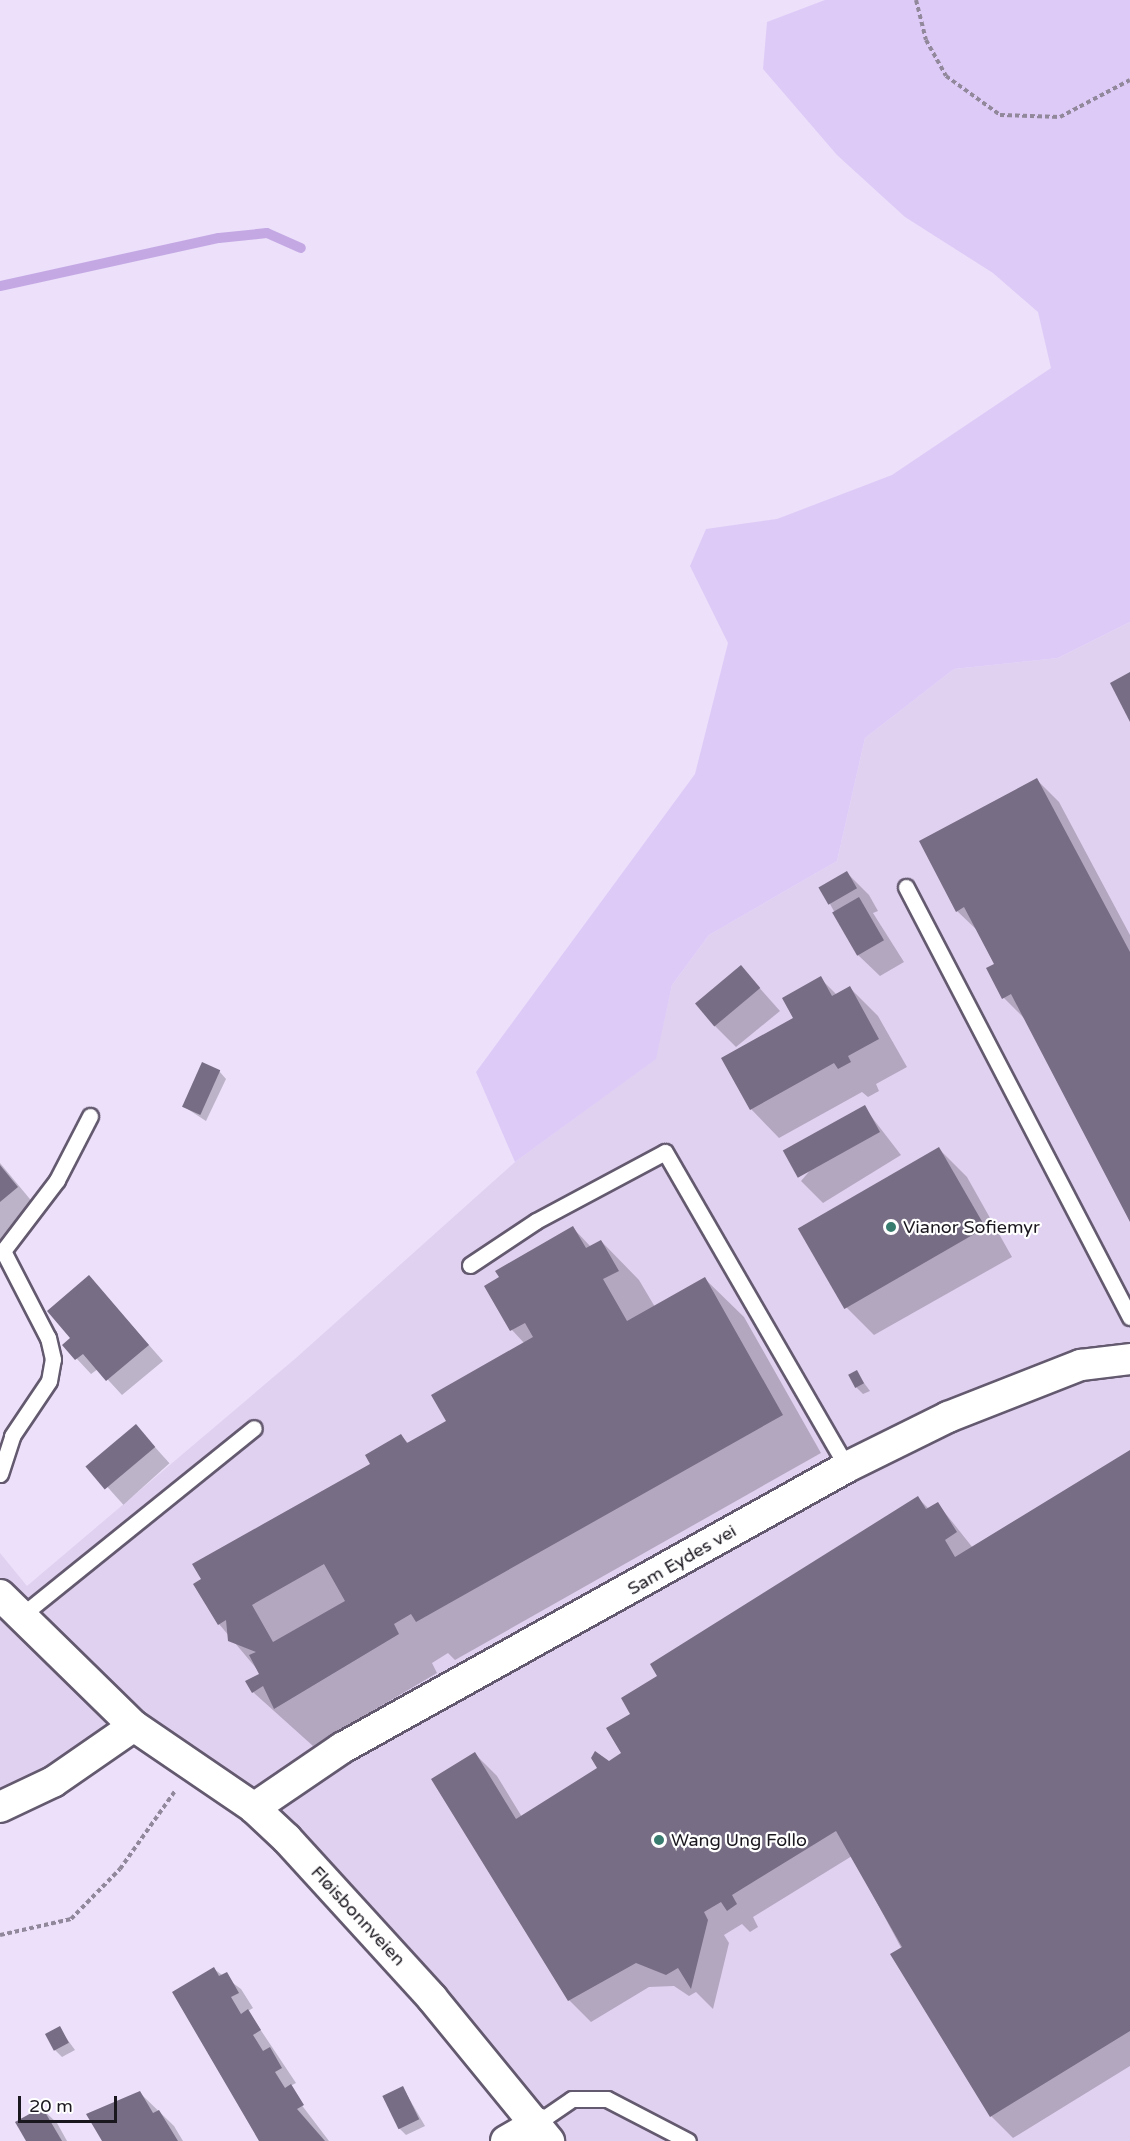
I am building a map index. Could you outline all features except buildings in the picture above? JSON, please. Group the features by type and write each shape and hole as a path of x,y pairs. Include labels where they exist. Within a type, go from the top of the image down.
{"street":[{"name":"Sam Eydes vei","path":"254,1808 342,1748 847,1467 948,1417 1081,1365 1130,1359"},
{"name":"Fløisbonnveien","path":"0,1595 134,1726 254,1808 432,1998 543,2132"},
{"path":"0,1807 53,1782 134,1726"},
{"path":"506,2141 543,2132"}],"lane":[{"path":"906,887 1128,1307"},
{"path":"0,1474 12,1436 49,1382 53,1359 48,1338 3,1251 57,1180 90,1116"},
{"path":"470,1265 536,1221 665,1152 847,1467"},
{"path":"21,1616 254,1428"},
{"path":"543,2132 572,2099 607,2099 688,2141"}],"path":[{"path":"916,0 926,40 946,76 1000,115 1060,117 1130,80"},
{"path":"0,1935 71,1919 120,1869 192,1767"}],"shaded area":[{"path":"825,0 1130,0 1130,622 1058,658 954,669 865,738 837,861 709,935 672,985 656,1059 515,1162 476,1072 695,774 728,643 690,566 706,529 777,519 892,475 1051,368 1038,312 993,273 905,217 837,155 763,69 767,22"},
{"path":"1130,622 1130,2141 549,2141 287,1839 135,1726 0,1810 0,1553 27,1586 296,1358 515,1162 655,1059 672,985 709,935 837,861 865,738 954,669 1058,658"}],"waterway":[{"path":"0,286 219,238 267,233 301,248"}],"place":[{"name":"Vianor Sofiemyr","path":"891,1227"},
{"name":"Wang Ung Follo","path":"659,1840"}]}
